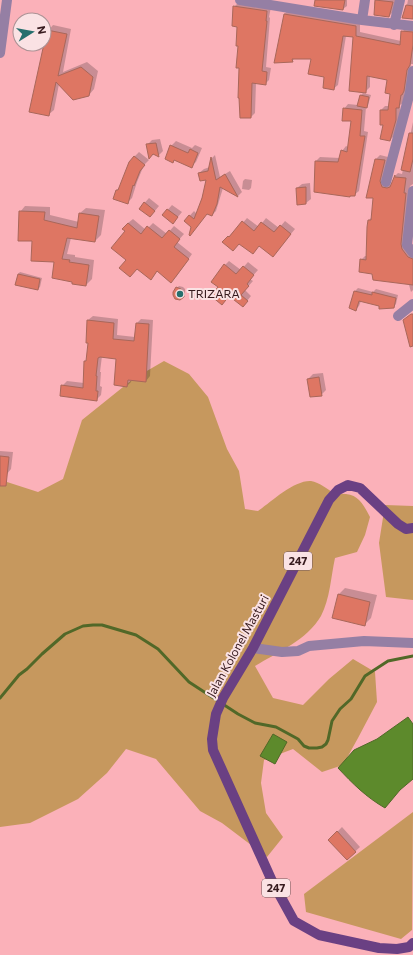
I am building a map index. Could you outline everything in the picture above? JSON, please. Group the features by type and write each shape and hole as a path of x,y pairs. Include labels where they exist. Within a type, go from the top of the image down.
{"main road":[{"name":"Jalan Kolonel Masturi","path":"413,528 406,529 398,524 360,488 348,485 338,490 329,500 253,648 223,698 216,714 212,739 213,750 272,881 294,921 319,935 379,948 397,949 409,947 413,944"}],"street":[{"path":"0,53 7,0"},
{"path":"240,0 394,25 413,26"},
{"path":"362,20 365,0"},
{"path":"394,25 400,0"},
{"path":"386,182 410,92 413,71"},
{"path":"413,191 407,245 413,253"},
{"path":"398,316 413,304"},
{"path":"253,648 282,652 298,651 309,646 364,641 413,643"}],"shaded area":[{"path":"164,361 189,374 208,397 227,449 239,471 245,509 258,511 276,497 297,484 311,481 321,484 335,494 348,494 357,498 364,506 370,517 365,535 357,552 335,558 330,587 324,609 315,624 300,639 255,666 273,698 303,705 329,679 353,659 375,672 377,702 343,765 322,772 293,749 264,760 261,783 266,813 283,837 267,857 222,823 200,811 156,759 126,749 107,773 78,799 30,823 0,827 0,485 7,482 38,492 63,479 82,420 133,379"},
{"path":"385,505 413,506 413,600 386,597 379,543"},
{"path":"408,717 413,724 413,779 400,790 385,808 360,790 338,768 354,750 377,739"},
{"path":"273,734 287,742 275,764 260,756"},
{"path":"413,812 412,930 401,939 306,912 304,894"}],"building":[{"path":"315,0 345,0 343,10 314,6"},
{"path":"375,0 393,2 389,17 374,15"},
{"path":"406,5 413,6 413,19 402,18"},
{"path":"233,6 267,11 262,71 267,72 266,85 252,83 251,118 240,118 238,98 239,68 236,68 238,46 236,46 237,27 232,26"},
{"path":"284,14 356,26 356,36 400,45 401,31 413,32 410,65 407,70 404,91 401,95 399,108 396,108 396,120 390,141 380,139 383,125 380,125 380,110 388,110 390,94 385,93 387,80 367,76 366,93 349,91 353,37 343,36 334,90 323,88 324,77 308,74 311,59 292,59 293,62 274,63"},
{"path":"52,31 67,34 58,76 81,67 93,77 89,96 73,100 56,82 49,116 29,112 42,52 52,52"},
{"path":"360,95 369,97 367,108 357,106"},
{"path":"343,108 362,110 360,136 365,136 355,196 350,197 314,192 315,161 338,162 341,150 347,152 351,121 342,121"},
{"path":"409,133 413,133 413,159 410,172 401,170"},
{"path":"156,143 159,157 153,154 149,159 146,144"},
{"path":"170,145 188,153 190,149 198,153 192,168 174,160 173,163 165,159"},
{"path":"134,156 145,165 140,171 134,186 133,185 128,204 113,199 129,162"},
{"path":"211,157 216,180 225,174 238,197 220,187 217,204 212,216 207,214 190,236 191,227 184,221 189,215 194,219 202,198 206,180 200,181 198,173 208,171"},
{"path":"375,159 385,160 380,181 382,187 390,187 395,175 395,177 406,178 401,244 402,249 408,257 413,259 413,285 373,280 372,274 359,272 360,259 366,260 367,227 368,220 371,220 373,198 366,198"},
{"path":"306,187 306,204 297,205 296,188"},
{"path":"144,202 155,211 150,217 139,209"},
{"path":"167,209 178,217 173,224 162,215"},
{"path":"19,211 45,212 44,220 77,228 79,213 99,216 95,242 67,238 62,259 70,260 69,262 89,265 86,286 72,284 72,282 52,278 54,262 31,261 32,241 18,241"},
{"path":"242,221 254,231 261,222 274,232 280,225 291,234 273,257 259,246 253,254 239,244 233,251 222,242 228,236 229,237"},
{"path":"128,223 141,234 147,226 162,238 169,230 180,239 174,247 189,259 171,283 157,271 151,280 137,269 130,277 119,268 126,260 111,248 125,231 122,229"},
{"path":"224,264 236,274 243,266 254,275 247,284 249,286 241,295 248,301 243,307 229,296 222,305 211,296 218,287 211,282"},
{"path":"18,274 40,279 38,290 15,285"},
{"name":"TRIZARA","path":"176,287 184,292 184,297 180,300 175,299 173,295"},
{"path":"354,291 372,295 372,292 396,298 394,308 379,309 379,306 359,301 356,311 349,308"},
{"path":"413,314 413,346 410,347 403,320"},
{"path":"87,320 114,323 113,339 134,341 136,323 149,324 146,382 128,380 127,387 114,385 116,359 100,357 98,358 96,376 96,391 98,391 97,401 60,396 61,385 83,388 84,361 86,361 88,343 86,343"},
{"path":"319,377 322,396 310,397 307,379"},
{"path":"0,456 9,457 6,486 0,486"},
{"path":"338,594 370,602 365,626 332,618"},
{"path":"337,831 356,852 347,860 328,840"}],"waterway":[{"path":"0,698 19,675 65,634 83,626 102,625 136,635 158,649 189,682 238,714 255,723 276,727 298,739 304,746 309,748 317,748 326,744 332,721 340,709 351,699 365,676 388,661 413,656"}],"place":[{"name":"TRIZARA","path":"180,294"}]}
